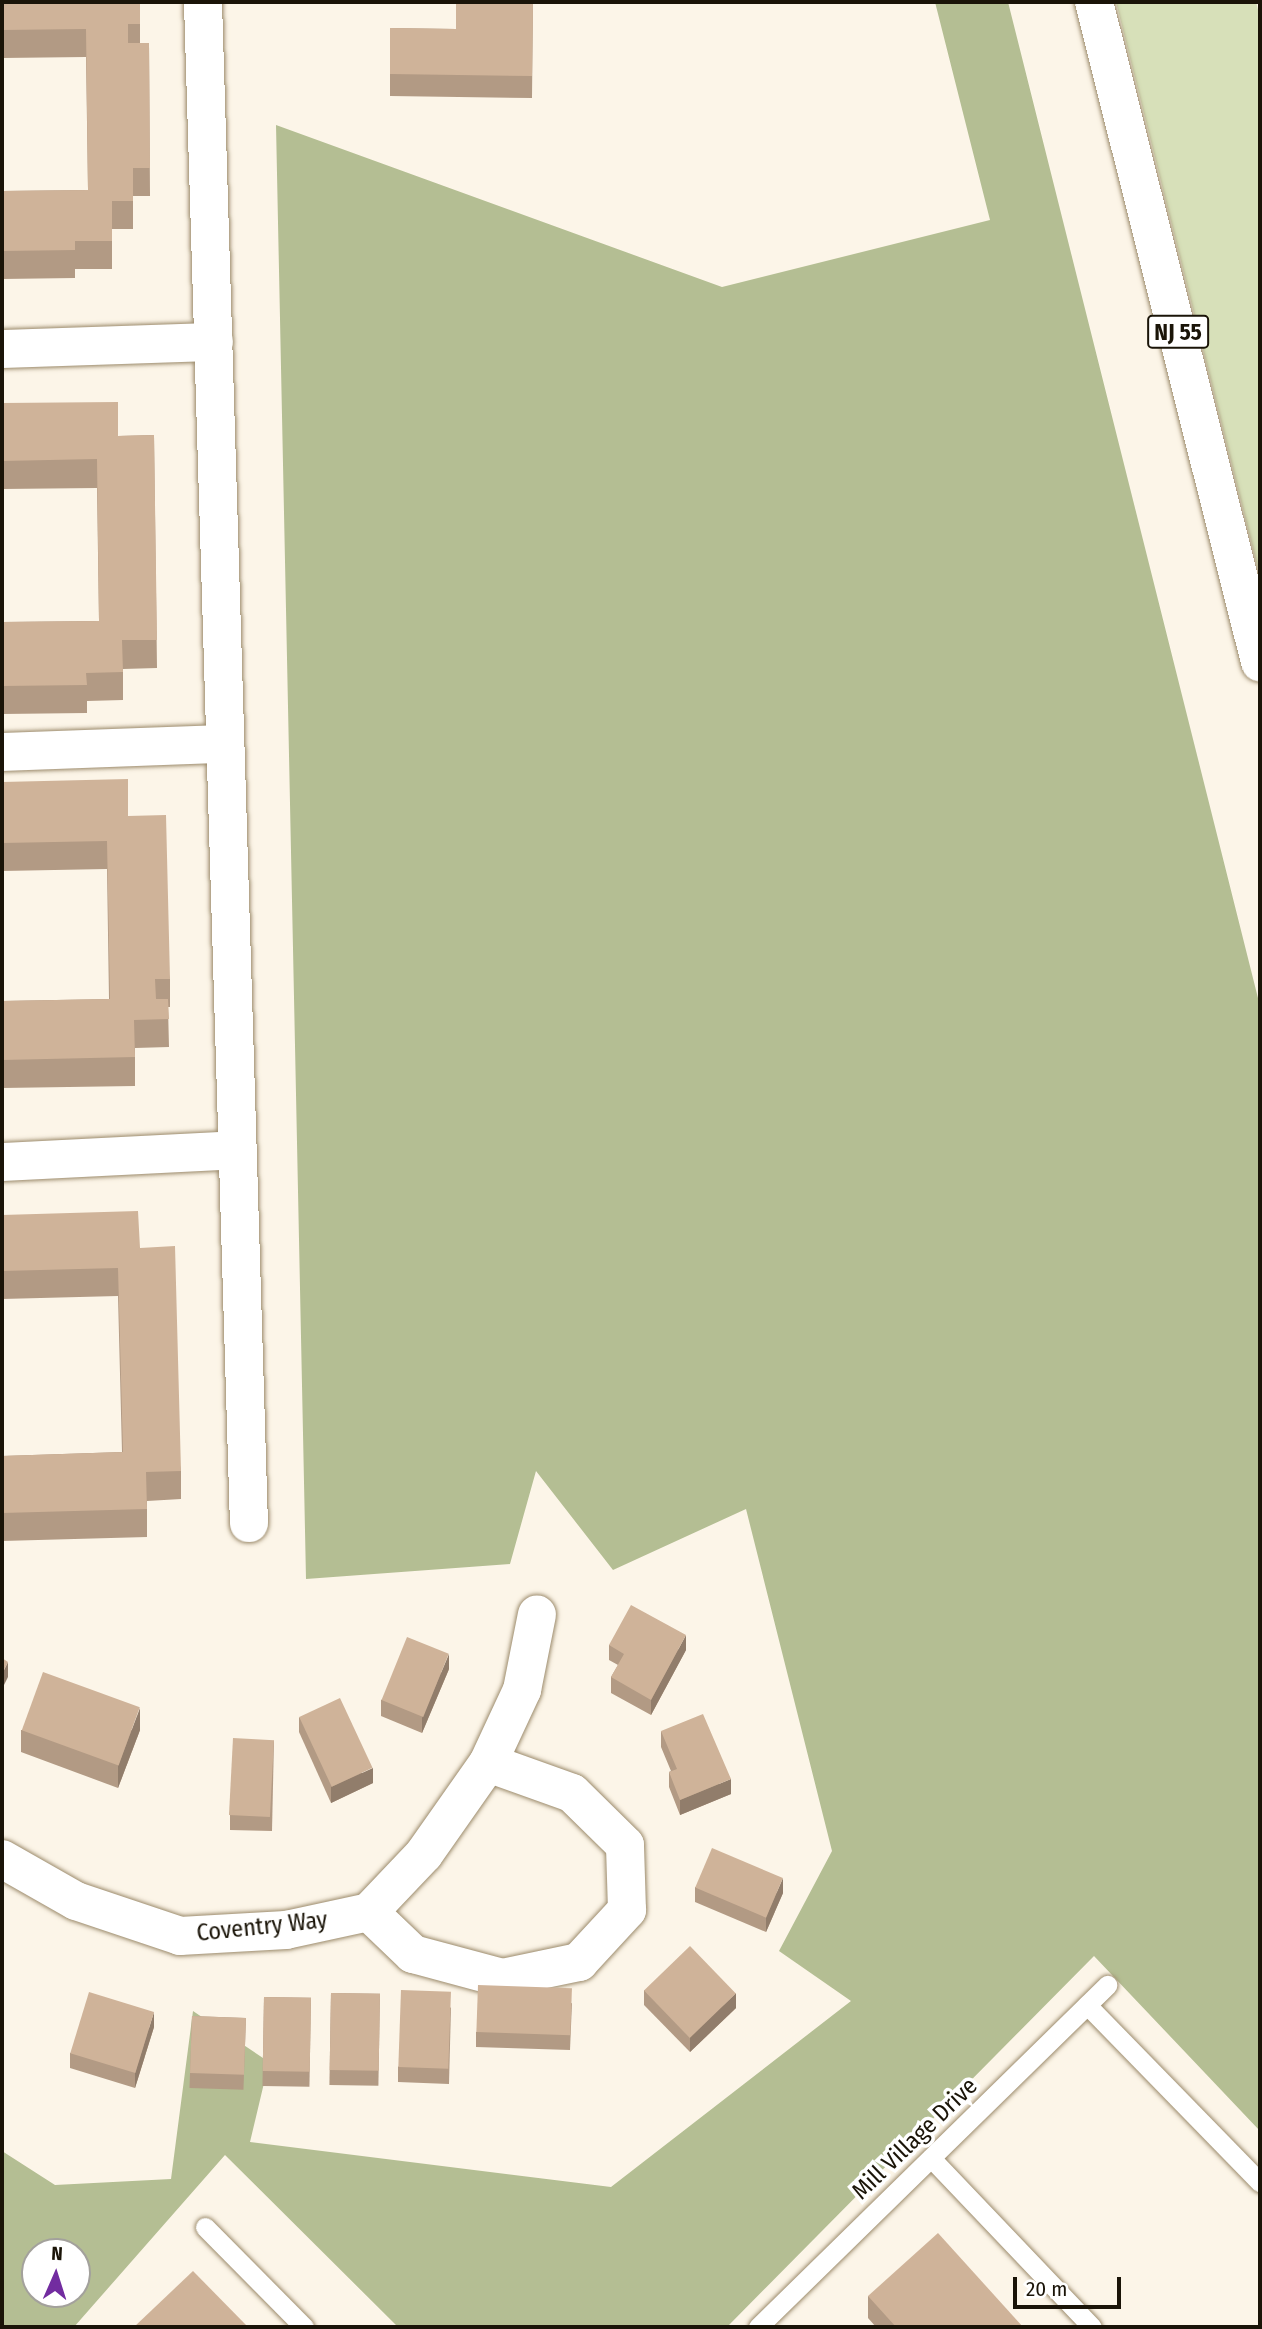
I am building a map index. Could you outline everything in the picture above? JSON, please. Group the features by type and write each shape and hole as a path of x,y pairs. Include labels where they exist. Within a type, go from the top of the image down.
{"main road":[{"path":"203,2 249,1524"},
{"name":"NJ 55","path":"1094,2 1260,662"},
{"path":"2,349 214,342"},
{"path":"2,752 225,744"},
{"path":"2,1162 236,1150"},
{"path":"488,1763 572,1793 625,1844 627,1910 579,1962 502,1978 413,1954 369,1912 424,1854 488,1763 522,1690 537,1614"},
{"name":"Coventry Way","path":"2,1860 76,1901 180,1936 286,1930 369,1912"}],"lane":[{"name":"Mill Village Drive","path":"761,2326 1107,1985"},
{"path":"1087,2006 1260,2182"},
{"path":"931,2158 1092,2327"},
{"path":"205,2227 304,2327"}],"green space":[{"path":"935,2 1008,2 1260,1006 1260,2131 1094,1956 727,2327 398,2327 225,2155 91,2308 91,2238 21,2238 21,2308 91,2308 74,2327 2,2327 2,2151 55,2185 171,2179 193,2011 269,2062 250,2142 611,2187 851,2001 779,1951 832,1851 746,1509 613,1570 536,1471 510,1564 306,1579 276,125 722,287 990,220"},
{"path":"1116,2 1256,2 1260,17 1260,577"}],"building":[{"path":"2,2 140,4 140,24 128,24 128,43 149,43 150,168 133,168 133,201 112,201 112,241 75,241 75,250 2,251 2,191 88,190 86,29 2,30"},
{"path":"456,2 533,2 532,76 390,74 390,28 456,29"},
{"path":"118,402 118,436 154,435 157,640 122,640 123,672 86,673 87,685 2,686 2,622 99,621 97,459 2,461 2,403"},
{"path":"128,779 128,816 166,815 170,979 155,979 156,999 168,999 169,1019 134,1020 135,1057 2,1060 2,1001 110,999 107,841 2,843 2,782"},
{"path":"138,1211 140,1248 175,1246 181,1471 146,1472 147,1509 2,1513 2,1456 123,1452 118,1268 2,1271 2,1215"},
{"path":"631,1605 686,1635 651,1700 611,1677 624,1654 609,1645"},
{"path":"407,1637 449,1654 423,1717 382,1700"},
{"path":"2,1658 8,1662 2,1674"},
{"path":"43,1672 140,1707 119,1765 22,1730"},
{"path":"340,1698 373,1768 332,1787 299,1717"},
{"path":"703,1714 731,1779 680,1800 669,1772 677,1769 661,1731"},
{"path":"233,1738 274,1740 270,1817 229,1815"},
{"path":"712,1848 783,1878 766,1918 695,1888"},
{"path":"690,1946 736,1993 690,2038 644,1990"},
{"path":"478,1985 572,1988 570,2035 476,2032"},
{"path":"401,1990 451,1992 448,2069 398,2067"},
{"path":"89,1992 154,2012 135,2073 70,2053"},
{"path":"331,1993 380,1994 379,2071 330,2070"},
{"path":"264,1997 311,1998 310,2072 263,2071"},
{"path":"192,2016 246,2018 244,2075 190,2073"},
{"path":"938,2233 1023,2327 896,2327 868,2296"},
{"path":"193,2271 248,2327 134,2327"}]}
